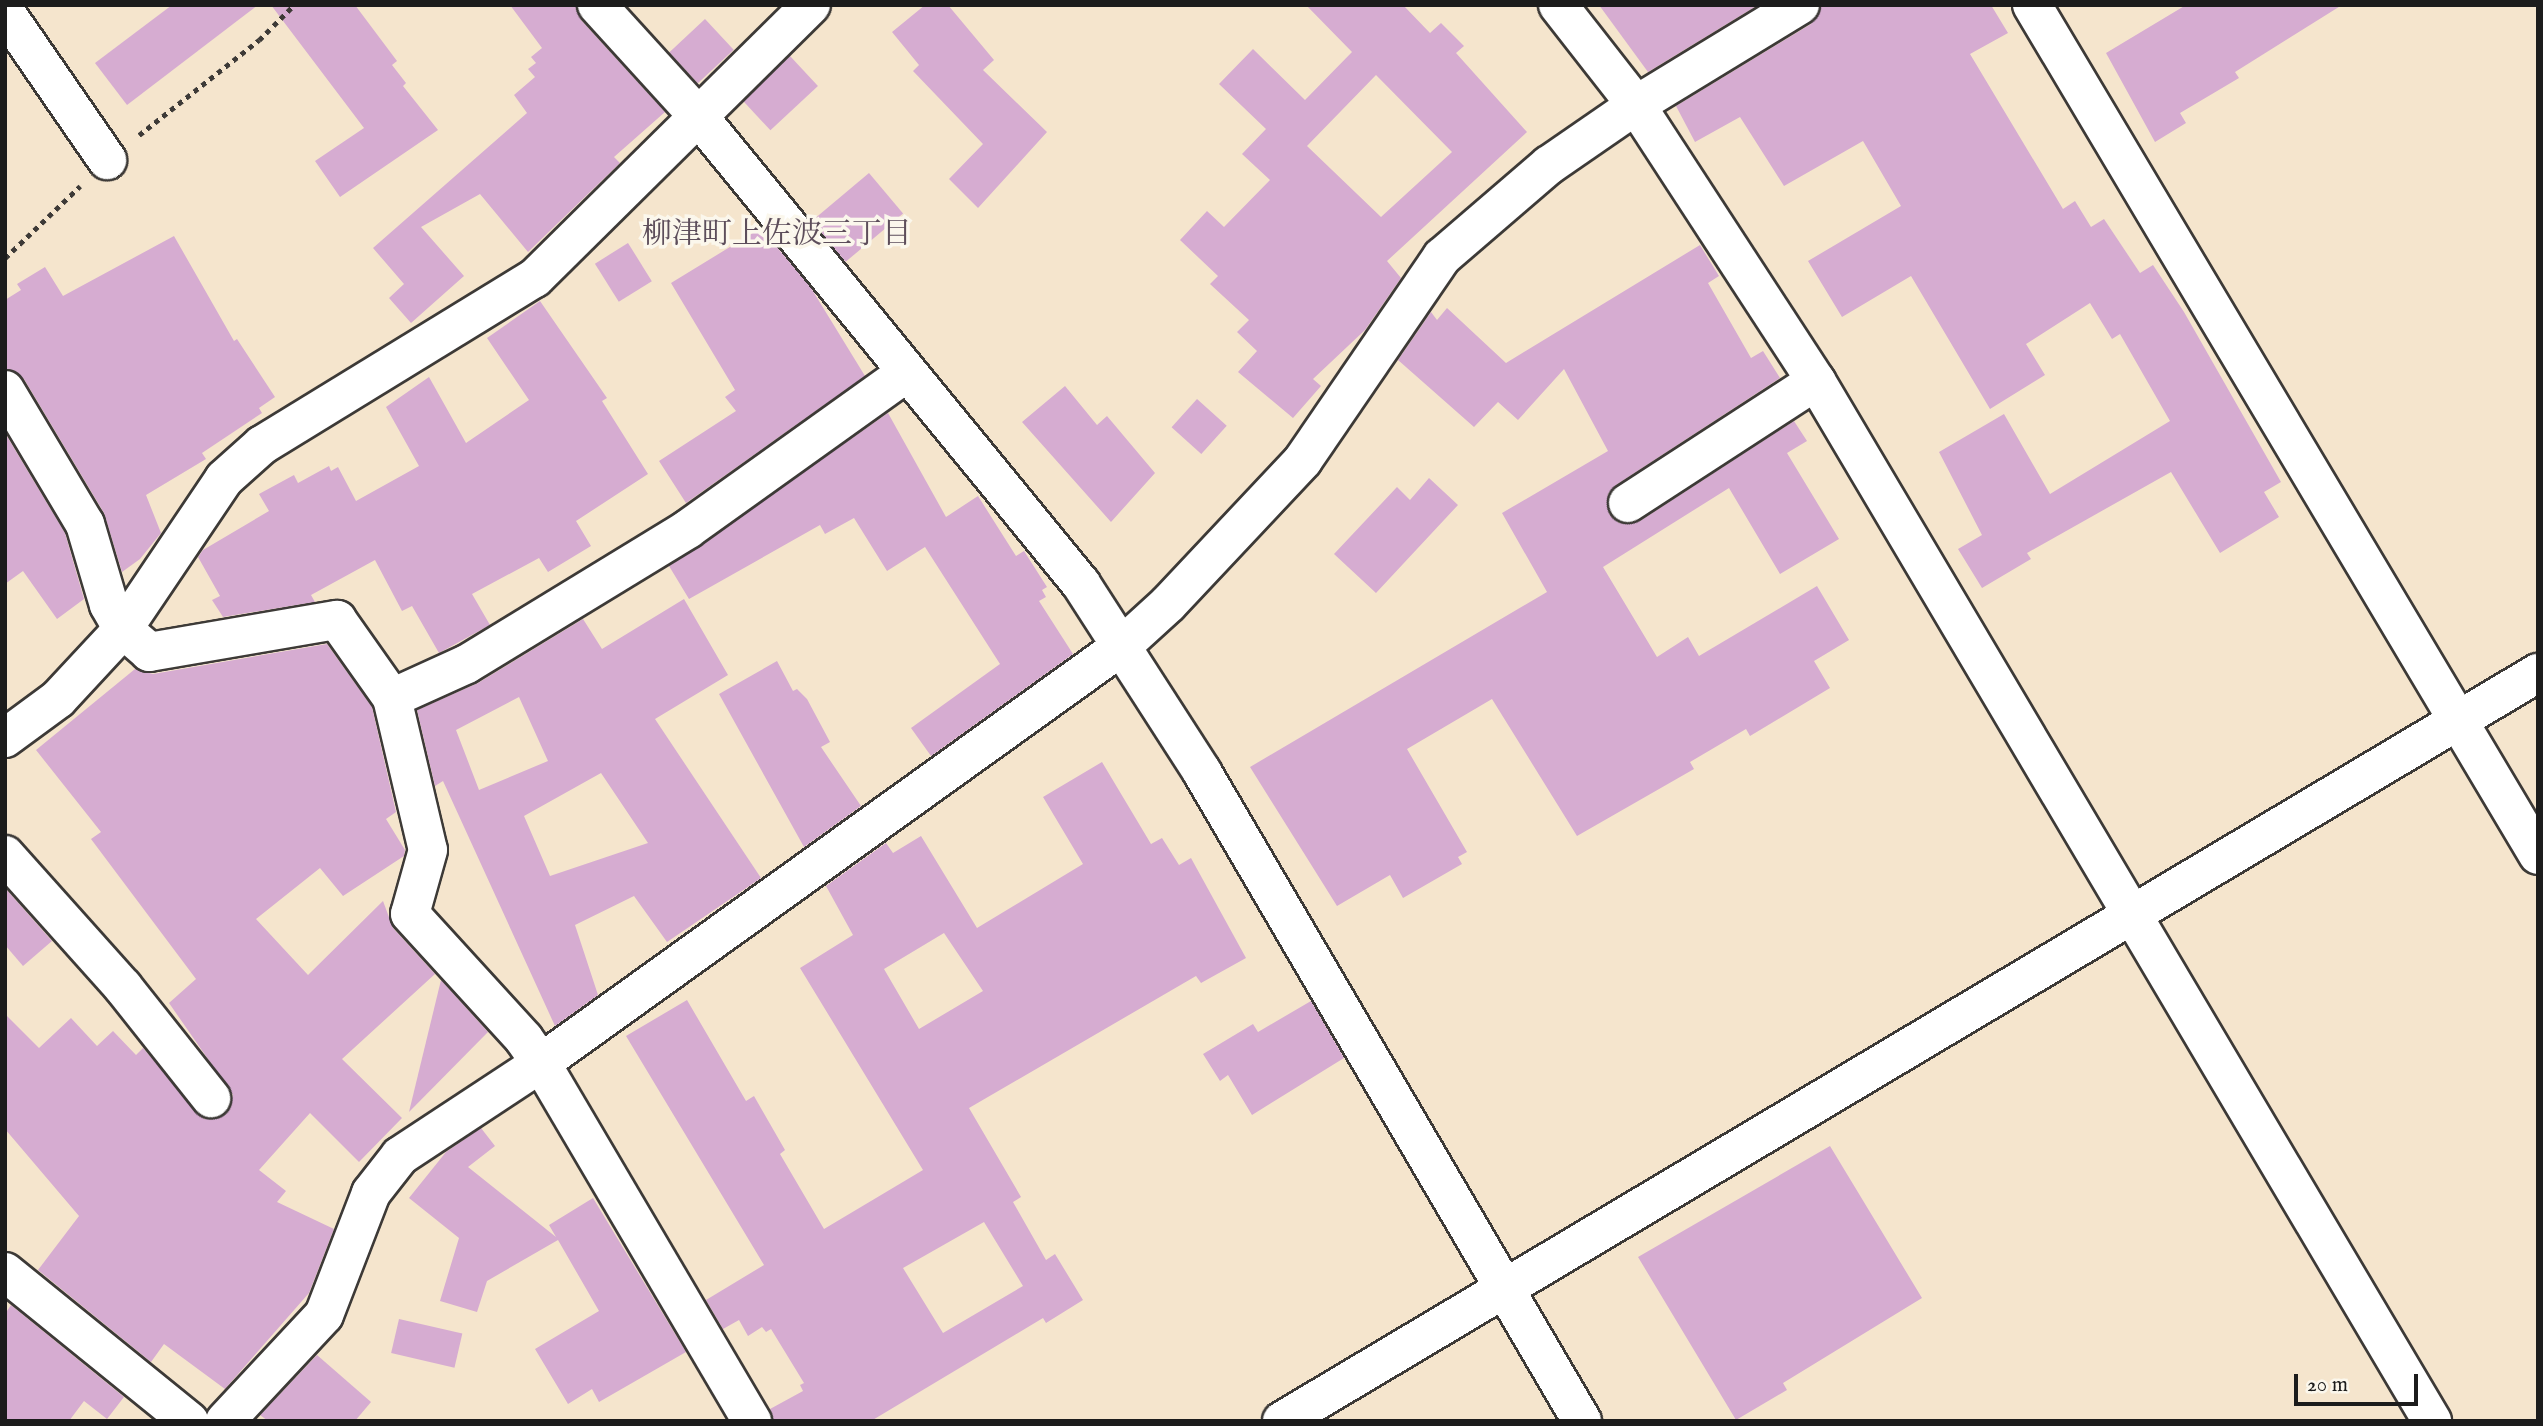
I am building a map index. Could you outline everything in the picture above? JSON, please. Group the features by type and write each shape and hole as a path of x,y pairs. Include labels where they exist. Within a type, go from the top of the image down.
{"street":[{"path":"597,5 698,116 1081,584 1202,772 1582,1421"},
{"path":"5,738 58,699 122,629 225,479 262,445 535,278 811,5"},
{"path":"1558,5 1636,105 1816,382 2432,1421"},
{"path":"225,1421 324,1315 371,1193 400,1156 541,1063 1122,646 1168,604 1303,460 1442,257 1549,165 1636,105 1800,5"},
{"path":"2032,5 2538,855"},
{"path":"5,12 107,160"},
{"path":"392,698 467,664 688,529 906,373"},
{"path":"1628,503 1816,382"},
{"path":"5,390 85,524 109,605 122,629 149,652 337,620 392,698 428,850 410,914 524,1039 541,1063 752,1421"},
{"path":"1282,1421 2538,673"},
{"path":"5,855 123,987 211,1098"},
{"path":"5,1272 189,1421"}],"path":[{"path":"5,258 107,160 258,40 294,5"}],"building":[{"path":"172,5 258,5 127,105 95,63"},
{"path":"271,5 355,5 397,61 392,65 406,83 403,86 438,130 340,197 315,161 364,128"},
{"path":"510,5 576,5 581,20 665,112 614,157 620,163 528,252 480,194 421,227 464,276 411,323 389,298 404,284 373,248 527,113 514,95 535,77 528,69 536,63 531,57 542,48"},
{"path":"925,5 948,5 994,60 983,70 1047,132 978,208 949,179 983,144 913,71 919,65 892,32"},
{"path":"1306,5 1403,5 1430,33 1441,23 1464,46 1456,53 1527,132 1387,261 1401,278 1365,330 1313,379 1321,386 1293,418 1238,372 1257,351 1237,332 1249,320 1210,284 1218,276 1180,240 1207,211 1224,227 1270,180 1242,154 1266,129 1219,84 1253,49 1305,100 1352,52","holes":["1376,75 1452,152 1381,217 1307,146"]},
{"path":"1599,5 1758,5 1648,72"},
{"path":"1822,5 1991,5 2008,33 1970,54 2063,209 2075,201 2091,227 2104,219 2140,273 2153,265 2184,312 2281,482 2264,492 2279,517 2220,553 2171,472 2027,553 2031,559 1982,588 1958,549 1982,535 1939,452 2004,414 2050,494 2170,421 2120,334 2112,339 2090,303 2026,344 2045,375 1990,409 1911,276 1842,317 1808,261 1901,206 1863,141 1784,186 1740,117 1695,142 1676,106 1811,24"},
{"path":"2186,5 2342,5 2235,72 2239,78 2180,113 2186,123 2155,142 2106,53"},
{"path":"705,19 734,50 698,83 669,52"},
{"path":"790,56 818,86 770,130 742,100"},
{"path":"869,173 903,214 846,262 812,221"},
{"path":"761,228 811,288 865,376 686,503 659,461 736,411 725,397 735,390 671,283"},
{"path":"174,236 234,341 237,339 275,397 259,408 262,413 202,453 206,459 146,495 161,533 140,559 122,572 104,513 24,379 5,368 5,300 21,290 17,284 45,267 63,296"},
{"path":"628,243 652,281 619,302 595,264"},
{"path":"1700,245 1719,276 1708,283 1751,358 1763,351 1780,378 1616,485 1608,494 1609,514 1619,523 1640,521 1794,421 1807,441 1787,453 1839,539 1780,574 1729,488 1603,567 1657,657 1688,637 1699,656 1817,586 1849,640 1814,661 1830,688 1750,736 1746,729 1690,762 1694,769 1577,836 1492,699 1407,749 1467,852 1458,857 1462,864 1403,898 1390,875 1337,906 1250,767 1547,592 1502,513 1608,451 1564,369 1518,420 1498,402 1474,427 1398,360 1431,312 1437,320 1447,308 1506,363"},
{"path":"540,301 607,398 602,401 648,474 576,521 591,546 548,572 539,558 472,594 490,625 439,653 412,606 402,611 375,560 311,595 315,602 223,617 212,600 220,596 198,557 203,550 269,511 259,494 294,475 298,483 329,466 331,471 338,467 356,501 419,466 386,407 429,377 466,443 529,400 487,338"},
{"path":"1065,386 1097,425 1107,416 1155,473 1111,522 1022,422"},
{"path":"1197,399 1227,426 1201,454 1172,427"},
{"path":"888,413 946,517 978,496 1016,556 1024,551 1047,587 1042,590 1046,597 1039,601 1073,654 931,756 911,728 1000,664 925,547 887,571 854,518 825,534 820,525 689,599 669,566"},
{"path":"5,433 65,533 84,599 57,619 23,571 5,584"},
{"path":"1429,478 1458,505 1376,593 1334,554 1397,487 1410,500"},
{"path":"684,599 728,675 655,719 761,878 667,942 634,896 575,925 598,995 555,1026 443,781 435,786 417,710 478,683 583,619 602,649","holes":["519,697 548,761 479,790 456,730","601,773 648,843 550,876 524,816"]},
{"path":"327,644 372,707 396,812 386,819 405,850 404,856 343,896 320,868 256,919 308,975 383,901 393,928 435,974 342,1059 402,1118 359,1162 310,1113 259,1170 286,1191 277,1202 334,1229 309,1293 225,1389 164,1344 151,1362 38,1270 79,1216 5,1129 5,1014 39,1048 71,1018 97,1046 113,1031 136,1055 143,1048 204,1119 225,1115 233,1095 169,1003 196,979 91,839 101,832 36,750 135,669 153,674"},
{"path":"777,661 793,691 797,689 807,699 830,742 821,747 861,806 804,847 719,694"},
{"path":"1102,762 1151,844 1162,838 1179,865 1191,858 1246,958 1201,983 1196,976 969,1108 1021,1197 1013,1202 1046,1260 1055,1254 1083,1300 1046,1323 1043,1318 871,1421 774,1421 770,1409 803,1391 800,1385 804,1383 771,1329 766,1332 762,1327 748,1336 739,1320 723,1329 706,1300 764,1265 626,1036 687,1000 746,1101 754,1096 785,1150 780,1154 824,1229 923,1170 800,968 853,935 826,886 886,843 893,853 921,836 977,928 1083,864 1043,797","holes":["944,933 983,991 919,1029 884,969","984,1222 1023,1286 943,1333 903,1268"]},
{"path":"5,888 52,941 23,966 5,945"},
{"path":"441,980 488,1032 409,1112"},
{"path":"1311,1001 1344,1058 1252,1115 1228,1075 1220,1081 1203,1054 1253,1024 1258,1032"},
{"path":"481,1128 495,1146 468,1167 556,1237 549,1225 593,1198 686,1352 599,1402 592,1389 568,1404 535,1349 599,1311 558,1240 487,1281 477,1312 440,1301 459,1238 409,1198 446,1152"},
{"path":"1830,1146 1922,1298 1783,1383 1787,1390 1736,1420 1638,1257"},
{"path":"11,1305 124,1397 107,1419 84,1401 69,1421 5,1421 5,1314"},
{"path":"399,1319 462,1334 454,1368 391,1353"},
{"path":"317,1355 371,1402 355,1421 268,1421 260,1415"}],"district":[{"name":"柳津町上佐波三丁目","path":"777,235"}]}
